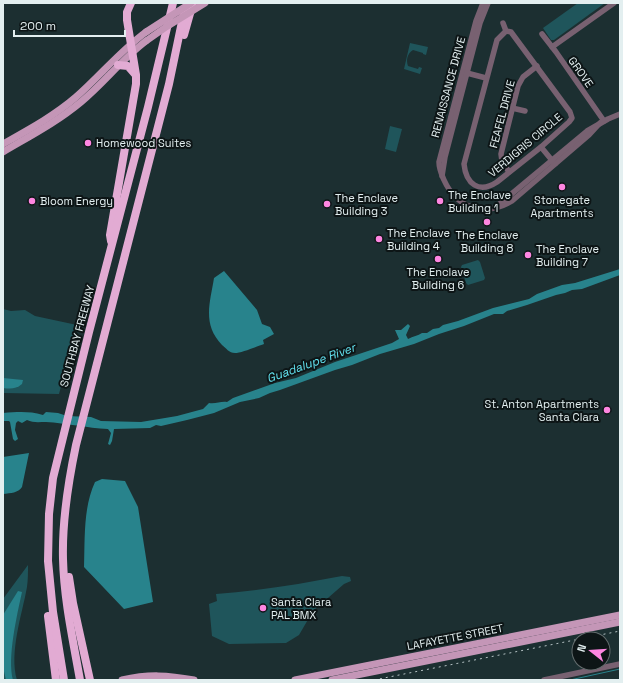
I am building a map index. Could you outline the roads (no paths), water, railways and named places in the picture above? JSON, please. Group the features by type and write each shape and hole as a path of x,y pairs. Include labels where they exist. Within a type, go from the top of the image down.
{"highway":[{"path":"112,246 110,235 135,94 136,75 127,20 127,12 130,3"},
{"name":"SOUTHBAY FREEWAY","path":"64,680 49,584 48,536 51,491 89,332 148,107 173,3"},
{"path":"80,680 64,583 63,536 67,492 76,445 169,84 185,3"},
{"path":"169,84 174,75 192,3"},
{"path":"118,65 128,66 136,75"},
{"path":"48,536 44,550 44,572 56,680"},
{"path":"63,536 73,603 90,679"}],"main road":[{"path":"3,144 42,122 63,107 90,84 130,43 192,3"},
{"path":"3,152 60,118 82,100 132,52 175,20 206,3"},
{"name":"LAFAYETTE STREET","path":"295,680 620,615"},
{"name":"LAFAYETTE STREET","path":"332,680 620,622"},
{"path":"124,680 155,675 166,675 194,680"}],"street":[{"name":"RENAISSANCE DRIVE","path":"465,72 476,21 483,3"},
{"name":"RENAISSANCE DRIVE","path":"488,3 480,22 439,162 439,171 451,194 469,206 482,209 497,206 554,162 587,132 602,122 620,114"},
{"path":"552,47 614,3"},
{"name":"VERDIGRIS CIRCLE","path":"503,23 506,30 512,32 537,66 570,112 572,118 541,147 491,186 483,187 473,184 466,178 464,164 497,40 506,30"},
{"name":"GROVE","path":"542,34 602,122"},
{"name":"FEAFEL DRIVE","path":"509,172 502,161 501,154 512,108 520,81 527,73 537,66"},
{"path":"465,72 486,78"},
{"path":"512,108 525,111"},
{"path":"541,147 554,162"},
{"path":"544,680 620,664"}],"waterway":[{"path":"570,680 620,669"}],"railway":[{"path":"374,680 620,631"}],"place":[{"name":"Homewood Suites","path":"88,143"},
{"name":"Stonegate Apartments","path":"562,187"},
{"name":"Bloom Energy","path":"32,201"},
{"name":"The Enclave Building 1","path":"440,201"},
{"name":"The Enclave Building 3","path":"327,204"},
{"name":"The Enclave Building 8","path":"487,222"},
{"name":"The Enclave Building 4","path":"379,239"},
{"name":"The Enclave Building 7","path":"528,255"},
{"name":"The Enclave Building 6","path":"438,259"},
{"name":"St. Anton Apartments Santa Clara","path":"607,410"},
{"name":"Santa Clara PAL BMX","path":"263,608"}],"water label":[{"name":"Guadalupe River","path":"311,363"}]}
